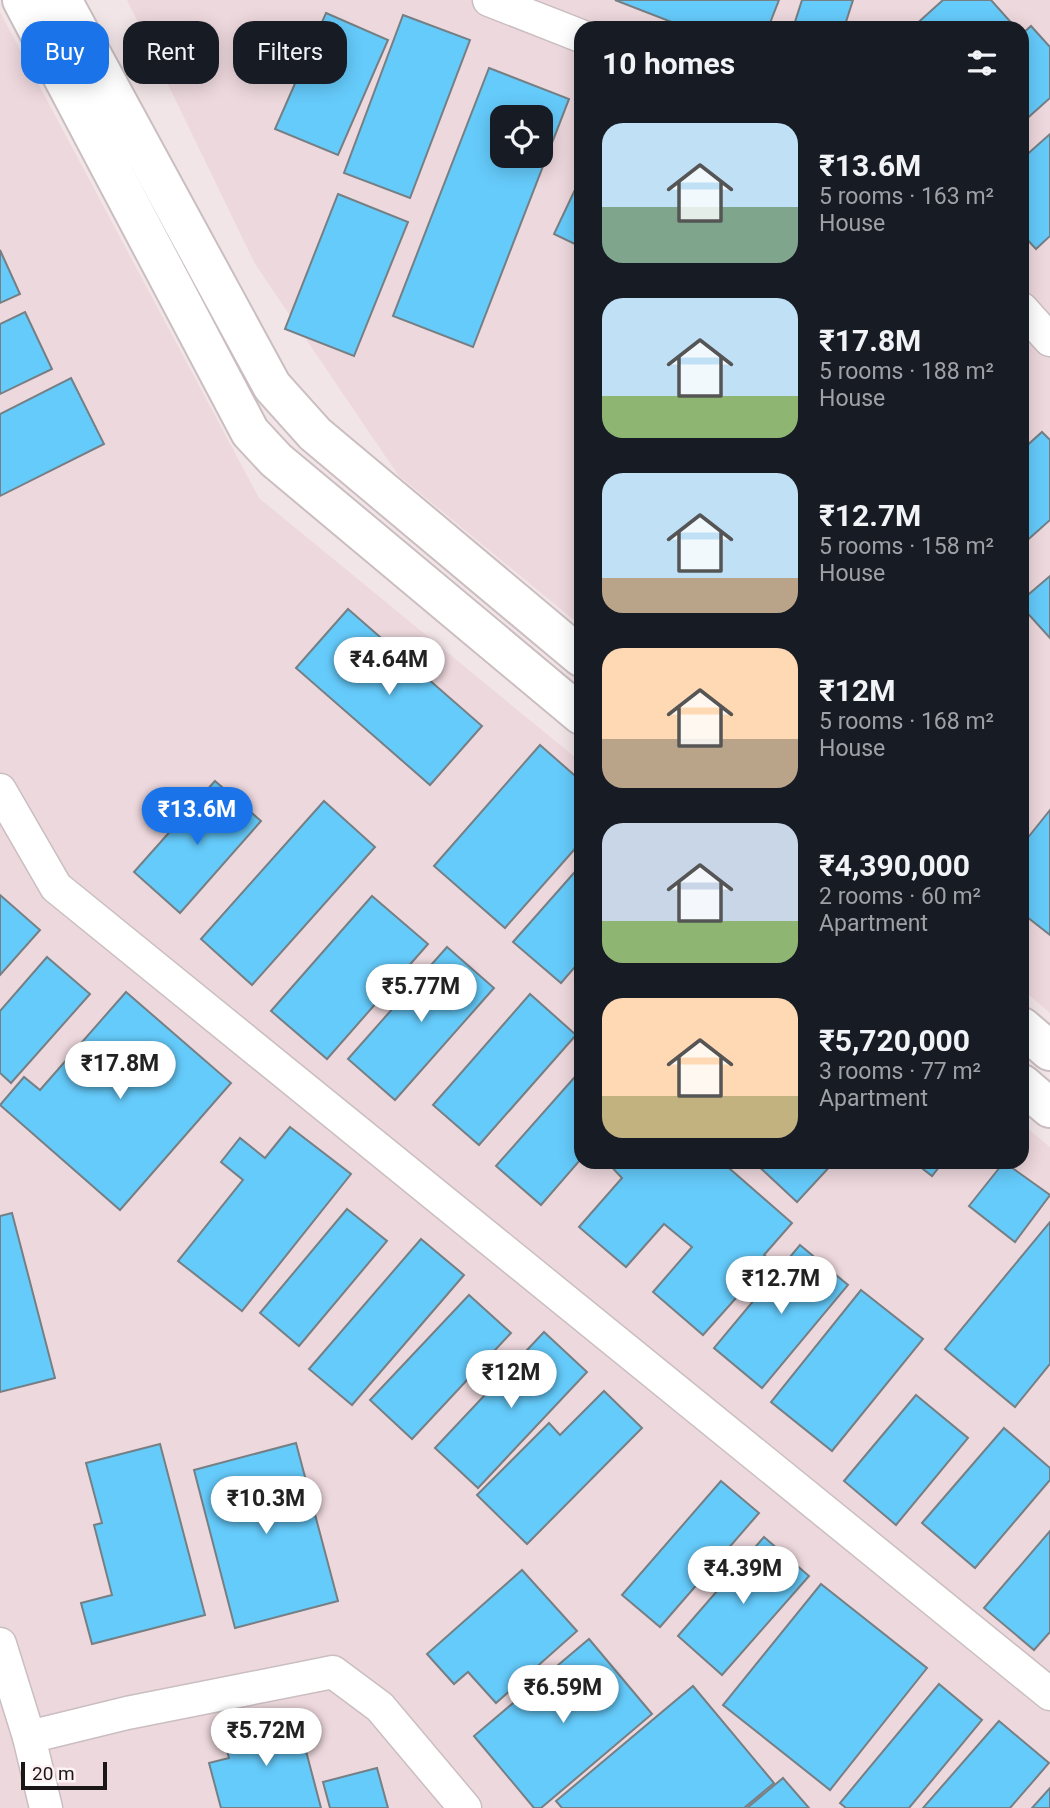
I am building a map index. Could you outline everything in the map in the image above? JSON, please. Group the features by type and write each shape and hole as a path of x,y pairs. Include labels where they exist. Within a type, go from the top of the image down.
{"street":[{"path":"22,0 250,432 276,460 574,709"},
{"path":"62,0 272,386 315,434 574,651"},
{"path":"489,0 574,33"},
{"path":"1029,318 1050,340"},
{"path":"0,790 56,887 1050,1694"},
{"path":"1029,1033 1050,1051"},
{"path":"0,1644 29,1737 46,1808"},
{"path":"29,1737 127,1713 333,1672 380,1707 465,1808"}],"shaded area":[{"path":"127,0 1050,0 1050,1013 1029,995 1029,21 574,21 574,620 398,475 255,264 168,84 219,84 219,21 137,21"},
{"path":"0,12 21,51 21,84 38,84 259,498 574,756 574,1169 1029,1169 1029,1130 1050,1147 1050,1808 0,1808"}],"building":[{"path":"615,0 779,0 771,21 669,21"},
{"path":"802,0 853,0 846,21 795,21"},
{"path":"943,0 991,0 1010,21 920,21"},
{"path":"326,13 344,21 322,21"},
{"path":"403,15 470,40 410,198 344,173"},
{"path":"347,22 388,40 338,155 275,129 295,84 347,84"},
{"path":"1031,26 1050,47 1050,98 1029,117"},
{"path":"489,68 569,99 553,140 553,105 490,105 490,168 542,168 473,347 393,316"},
{"path":"1050,134 1050,236 1036,249 1029,242 1029,153"},
{"path":"574,192 574,244 554,234"},
{"path":"338,194 408,222 354,356 285,329"},
{"path":"0,250 20,294 0,303"},
{"path":"25,312 52,369 0,394 0,324"},
{"path":"71,378 104,444 0,496 0,414"},
{"path":"1042,432 1050,440 1050,520 1029,539 1029,444"},
{"path":"1050,576 1050,638 1029,615 1029,594"},
{"path":"348,609 482,726 430,785 296,668"},
{"path":"540,745 574,775 574,850 505,928 434,866"},
{"path":"215,781 261,821 180,913 134,872"},
{"path":"324,801 375,847 252,985 201,939"},
{"path":"1050,810 1050,935 1029,918 1029,836"},
{"path":"574,873 574,968 561,983 513,942"},
{"path":"0,895 40,930 0,975"},
{"path":"372,896 428,944 327,1059 271,1011"},
{"path":"447,947 494,988 395,1100 348,1059"},
{"path":"47,957 90,994 11,1083 0,1073 0,1011"},
{"path":"126,992 231,1083 120,1210 0,1105 24,1077 40,1090"},
{"path":"530,994 574,1033 574,1037 479,1145 433,1105"},
{"path":"574,1078 574,1167 541,1205 496,1166"},
{"path":"290,1127 351,1174 242,1311 178,1261 243,1180 221,1162 240,1138 265,1158"},
{"path":"614,1169 730,1169 792,1223 764,1255 777,1266 751,1295 744,1289 703,1335 653,1292 692,1247 664,1224 626,1267 579,1227 622,1178"},
{"path":"762,1169 828,1169 797,1202"},
{"path":"923,1169 938,1169 932,1176"},
{"path":"998,1169 1014,1169 1050,1195 1015,1242 969,1206"},
{"path":"347,1209 387,1241 299,1346 260,1313"},
{"path":"12,1213 55,1378 0,1392 0,1216"},
{"path":"1050,1222 1050,1364 1015,1407 945,1349"},
{"path":"421,1239 464,1275 352,1405 309,1369"},
{"path":"800,1245 848,1285 762,1388 714,1348"},
{"path":"861,1290 923,1339 832,1451 771,1402"},
{"path":"469,1295 511,1333 412,1439 370,1400"},
{"path":"544,1332 587,1372 478,1488 435,1448"},
{"path":"604,1391 642,1428 527,1544 477,1495 549,1423 560,1435"},
{"path":"916,1395 968,1438 896,1525 844,1481"},
{"path":"1004,1428 1050,1468 1050,1480 975,1568 922,1523"},
{"path":"296,1443 338,1601 235,1628 194,1470"},
{"path":"160,1444 205,1615 92,1644 81,1603 112,1595 94,1525 102,1523 86,1463"},
{"path":"721,1481 759,1513 660,1627 622,1595"},
{"path":"1050,1531 1050,1632 1034,1650 984,1608"},
{"path":"764,1537 809,1576 722,1675 678,1636"},
{"path":"522,1570 577,1631 496,1703 468,1672 454,1684 427,1654"},
{"path":"821,1584 927,1668 830,1790 723,1705"},
{"path":"589,1639 652,1714 541,1808 534,1808 474,1736"},
{"path":"939,1684 982,1720 909,1808 846,1808 840,1803"},
{"path":"693,1686 774,1783 744,1808 562,1808 556,1801"},
{"path":"296,1713 321,1808 221,1808 209,1763 229,1758 222,1732"},
{"path":"999,1721 1049,1763 1010,1808 923,1808"},
{"path":"377,1768 388,1808 330,1808 323,1782"},
{"path":"783,1778 809,1808 747,1808"},
{"path":"1050,1788 1050,1808 1032,1808"}]}
